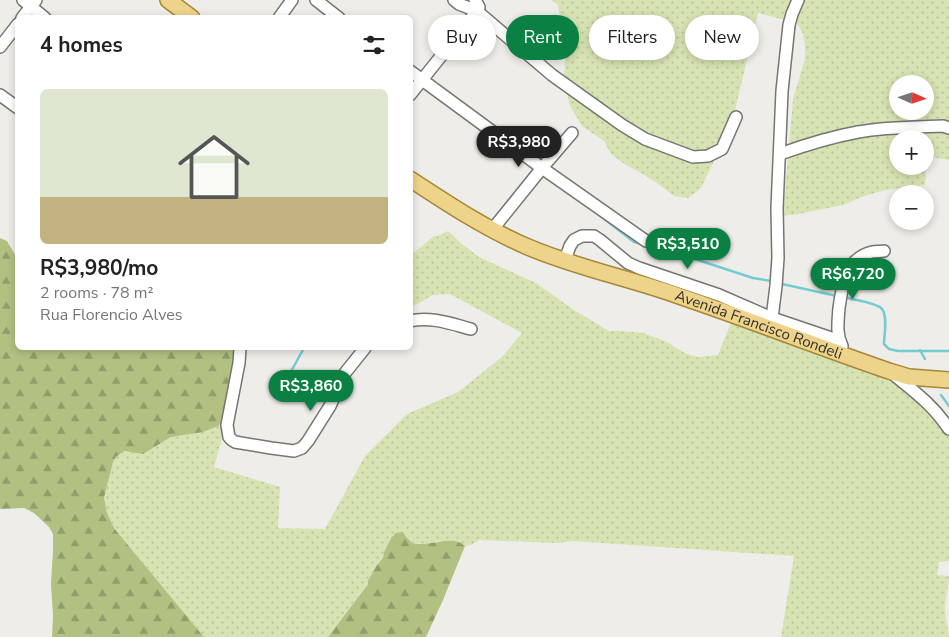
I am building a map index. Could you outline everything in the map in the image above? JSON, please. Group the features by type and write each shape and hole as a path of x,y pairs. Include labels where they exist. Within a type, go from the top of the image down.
{"main road":[{"path":"168,0 188,15"},
{"name":"Avenida Francisco Rondeli","path":"413,181 463,214 529,248 678,295 889,371 909,377 949,380"}],"street":[{"path":"281,15 292,0"},
{"path":"316,0 335,15"},
{"path":"454,0 459,4 477,6 552,75 645,140 693,157 708,156 722,149 736,117"},
{"path":"772,318 778,258 777,208 782,91 789,26 798,0"},
{"path":"24,15 30,2 42,15"},
{"path":"413,91 477,6"},
{"path":"0,47 15,28"},
{"path":"413,73 542,168 646,241"},
{"path":"0,95 15,106"},
{"path":"780,154 808,144 859,132 888,128 947,125"},
{"path":"492,230 572,133"},
{"path":"565,260 574,240 582,236 594,236 628,263 639,268 719,295 772,318 840,341"},
{"path":"848,357 838,332 843,282 848,271 861,257 872,252 884,251"},
{"path":"413,320 418,319 445,322 471,329"},
{"path":"240,350 227,425 232,440 294,451 302,448 308,441 330,406 345,373 364,350"},
{"path":"889,371 923,398 939,414 949,429"}],"green space":[{"path":"551,0 949,0 949,160 934,157 934,130 889,130 889,175 926,175 925,185 889,185 889,190 864,196 843,205 783,216 793,99 805,59 803,34 797,23 758,13 758,15 685,15 685,60 747,60 732,123 701,188 688,198 674,196 611,154 604,141 582,126 570,106 564,79 565,60 579,60 579,15 559,15 558,5"},
{"path":"448,231 479,257 536,283 574,310 609,331 644,333 669,343 687,354 698,357 718,355 732,320 885,373 949,427 949,561 939,562 937,575 949,576 945,615 949,637 781,637 794,556 573,541 557,543 479,540 465,546 439,541 426,544 412,543 407,536 391,538 383,558 368,579 368,583 328,637 204,637 114,528 107,513 104,498 113,462 124,451 157,446 171,437 186,434 229,414 214,467 280,487 278,528 325,529 365,456 407,414 458,392 503,356 522,333 450,294 433,295 413,306 413,254 434,236"},
{"path":"0,238 7,241 15,255 15,350 239,350 229,414 218,426 203,432 171,437 143,454 124,451 113,462 104,498 107,513 114,528 204,637 52,637 51,584 53,534 49,527 34,513 24,508 0,509"},
{"path":"402,532 412,543 416,544 456,541 465,546 426,637 328,637 368,584 368,580 383,558 391,538 396,533"}],"waterway":[{"path":"598,214 634,242 642,244"},
{"path":"648,245 753,278 771,281"},
{"path":"782,284 837,296"},
{"path":"848,298 871,303 882,309 885,321 884,344 889,349 898,351 949,351"},
{"path":"289,375 303,350"},
{"path":"920,350 925,359"},
{"path":"941,395 949,406"}]}
